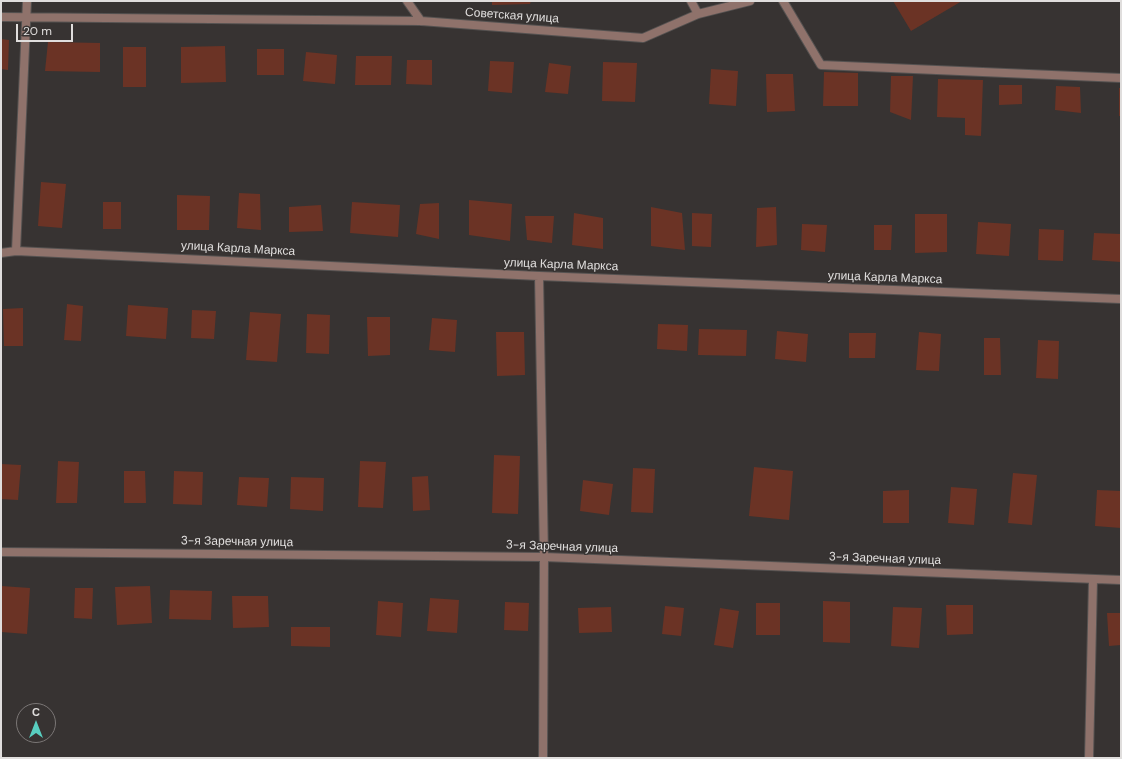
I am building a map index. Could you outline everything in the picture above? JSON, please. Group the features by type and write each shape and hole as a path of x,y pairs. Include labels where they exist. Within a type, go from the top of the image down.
{"street":[{"path":"16,251 27,1"},
{"path":"408,1 420,21"},
{"path":"690,1 698,14"},
{"name":"Советская улица","path":"1,17 420,21 643,38 698,14 750,1"},
{"path":"783,1 822,65 1121,78"},
{"name":"улица Карла Маркса","path":"1,253 16,251 539,276 1121,299"},
{"path":"539,276 544,557 543,758"},
{"name":"3-я Заречная улица","path":"1,552 544,557 1121,580"},
{"path":"1089,758 1093,580"}],"building":[{"path":"492,1 531,1 530,4 492,5"},
{"path":"893,1 962,1 911,31"},
{"path":"1,39 9,40 8,70 1,69"},
{"path":"48,42 100,43 100,72 45,71"},
{"path":"225,46 226,82 181,83 181,47"},
{"path":"123,47 146,47 146,87 123,87"},
{"path":"257,49 284,49 284,75 257,75"},
{"path":"306,52 337,55 335,84 303,81"},
{"path":"356,56 392,56 391,85 355,85"},
{"path":"407,60 432,60 432,85 406,84"},
{"path":"490,61 514,62 512,93 488,91"},
{"path":"603,62 637,63 635,102 602,101"},
{"path":"549,63 571,66 568,94 545,92"},
{"path":"711,69 738,71 736,106 709,104"},
{"path":"824,72 858,73 858,106 823,106"},
{"path":"766,74 793,74 795,111 767,112"},
{"path":"891,76 913,76 911,120 890,112"},
{"path":"938,79 983,80 981,136 965,135 965,118 937,117"},
{"path":"999,85 1022,85 1022,104 999,105"},
{"path":"1056,86 1080,87 1081,113 1055,110"},
{"path":"1119,88 1121,88 1121,116 1119,116"},
{"path":"41,182 66,184 62,228 38,226"},
{"path":"239,193 260,194 261,230 237,228"},
{"path":"177,195 210,196 209,230 177,230"},
{"path":"469,200 512,204 510,241 469,235"},
{"path":"103,202 121,202 121,229 103,229"},
{"path":"352,202 400,205 398,237 350,233"},
{"path":"439,203 439,239 416,234 420,204"},
{"path":"321,205 323,231 289,232 289,207"},
{"path":"651,207 682,213 685,250 651,246"},
{"path":"776,207 777,245 756,247 757,208"},
{"path":"574,213 603,218 603,249 572,245"},
{"path":"692,213 712,214 711,247 692,246"},
{"path":"915,214 947,214 947,252 915,253"},
{"path":"525,216 554,216 552,243 527,240"},
{"path":"978,222 1011,224 1009,256 976,254"},
{"path":"802,224 827,225 825,252 801,250"},
{"path":"874,225 892,225 891,250 874,250"},
{"path":"1039,229 1064,230 1063,261 1038,260"},
{"path":"1094,233 1121,234 1121,262 1092,260"},
{"path":"67,304 83,306 81,341 64,340"},
{"path":"128,305 168,308 166,339 126,336"},
{"path":"23,308 23,346 4,346 3,309"},
{"path":"192,310 216,311 214,339 191,338"},
{"path":"250,312 281,314 277,362 246,360"},
{"path":"307,314 330,315 329,354 306,353"},
{"path":"367,317 390,317 390,355 368,356"},
{"path":"432,318 457,320 455,352 429,350"},
{"path":"658,324 688,325 687,351 657,349"},
{"path":"699,329 747,330 746,356 698,355"},
{"path":"777,331 808,334 806,362 775,359"},
{"path":"496,332 524,332 525,375 497,376"},
{"path":"919,332 941,334 939,371 916,370"},
{"path":"849,333 876,333 875,358 849,358"},
{"path":"984,338 1000,338 1001,375 984,375"},
{"path":"1038,340 1059,341 1058,379 1036,378"},
{"path":"494,455 520,456 518,514 492,513"},
{"path":"58,461 79,462 77,503 56,503"},
{"path":"360,461 386,462 383,508 358,507"},
{"path":"1,464 21,465 18,500 1,499"},
{"path":"754,467 793,471 789,520 749,516"},
{"path":"633,468 655,469 653,513 631,512"},
{"path":"124,471 145,471 146,503 124,503"},
{"path":"174,471 203,472 202,505 173,504"},
{"path":"1013,473 1037,475 1032,525 1008,523"},
{"path":"428,476 430,510 413,511 412,477"},
{"path":"239,477 269,478 267,507 237,505"},
{"path":"291,477 324,478 323,511 290,509"},
{"path":"583,480 613,484 609,515 580,511"},
{"path":"951,487 977,489 974,525 948,523"},
{"path":"909,490 909,523 883,523 883,491"},
{"path":"1097,490 1121,491 1121,528 1095,526"},
{"path":"1,586 30,588 27,634 1,632"},
{"path":"150,586 152,623 117,625 115,587"},
{"path":"75,588 93,588 92,619 74,618"},
{"path":"170,590 212,591 211,620 169,619"},
{"path":"232,596 268,596 269,627 233,628"},
{"path":"430,598 459,600 457,633 427,631"},
{"path":"378,601 403,603 401,637 376,635"},
{"path":"823,601 850,602 850,643 823,642"},
{"path":"505,602 529,603 528,631 504,630"},
{"path":"756,603 780,603 780,635 756,635"},
{"path":"946,605 973,605 973,634 947,635"},
{"path":"665,606 684,608 681,636 662,634"},
{"path":"611,607 612,632 579,633 578,608"},
{"path":"893,607 922,608 919,648 891,646"},
{"path":"720,608 739,611 733,648 714,645"},
{"path":"1107,613 1121,613 1121,645 1109,646"},
{"path":"291,627 330,627 330,647 291,646"}]}
